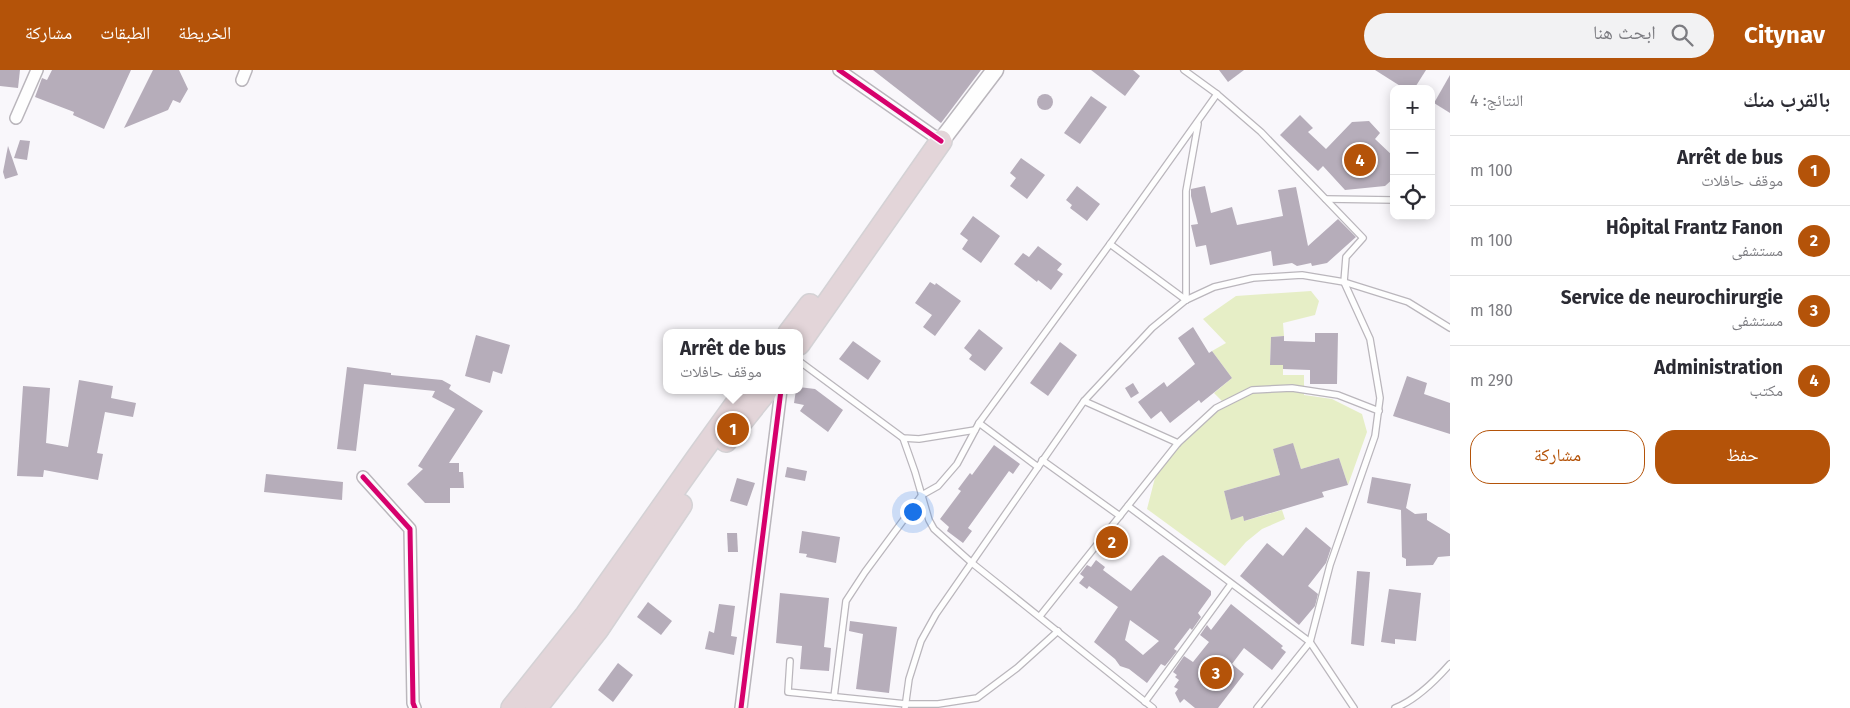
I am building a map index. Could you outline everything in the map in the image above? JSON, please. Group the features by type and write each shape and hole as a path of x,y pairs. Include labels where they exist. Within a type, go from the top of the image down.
{"highway":[{"path":"792,329 911,168 941,141"},
{"path":"803,338 941,141"},
{"path":"512,708 586,615 743,394"},
{"path":"536,708 598,629 708,464 763,394"}],"main road":[{"path":"941,141 995,70"}],"street":[{"path":"16,118 37,70"},
{"path":"839,70 941,141"},
{"path":"740,708 780,394"},
{"path":"362,476 410,528 413,703 415,708"}],"lane":[{"path":"1184,70 1217,94 1261,132 1363,238 1346,257 1344,282 1370,338 1380,398 1376,436 1330,565 1310,642 1257,708"},
{"path":"834,697 846,601 870,564 922,495 938,486 956,464 979,423 1217,94"},
{"path":"1186,300 1186,191 1198,120"},
{"path":"1326,199 1390,200"},
{"path":"1110,244 1186,300"},
{"path":"906,706 909,679 921,641 936,614 1042,460 1084,401 1152,328 1186,300 1214,287 1253,278 1302,275 1344,282 1408,302 1450,328"},
{"path":"803,364 903,438 919,439 975,430"},
{"path":"1040,616 1178,443 1216,408 1252,390 1292,388 1338,395 1379,411"},
{"path":"1084,401 1178,443"},
{"path":"979,423 1038,467"},
{"path":"903,438 929,520 934,529 972,563 1152,708"},
{"path":"1042,460 1120,516"},
{"path":"1128,506 1310,642 1354,708"},
{"path":"1145,702 1231,584"},
{"path":"790,661 788,692 906,706 938,704 977,698 1017,668 1058,631"},
{"path":"1395,708 1406,704 1438,678 1450,664"}],"green space":[{"path":"1311,291 1319,301 1315,315 1283,323 1284,336 1271,337 1270,365 1283,365 1283,375 1304,375 1304,395 1332,399 1362,414 1367,432 1348,485 1339,458 1301,469 1293,444 1273,449 1280,475 1224,491 1231,519 1243,516 1244,521 1282,510 1285,519 1262,529 1246,542 1225,566 1147,509 1157,470 1178,443 1224,403 1214,393 1232,378 1212,351 1226,343 1203,319 1236,296"}],"building":[{"path":"0,70 20,70 18,88 0,86"},
{"path":"52,70 131,70 104,129 73,115 74,112 35,97 42,78 47,80"},
{"path":"153,70 179,70 188,89 180,103 173,100 168,110 124,128"},
{"path":"873,70 981,70 941,123"},
{"path":"1091,70 1133,70 1140,76 1125,96"},
{"path":"1219,70 1244,70 1228,82"},
{"path":"1375,70 1426,70 1417,85 1399,85"},
{"path":"1450,75 1450,113 1435,104"},
{"path":"1045,94 1051,96 1053,102 1051,108 1045,110 1039,108 1037,102 1039,96"},
{"path":"1091,96 1107,107 1080,144 1064,133"},
{"path":"1300,115 1313,128 1308,132 1326,149 1352,122 1369,121 1380,133 1375,139 1390,153 1390,182 1385,186 1345,190 1323,166 1318,171 1280,135"},
{"path":"20,140 30,141 27,160 14,158"},
{"path":"8,146 18,175 5,179 3,172"},
{"path":"1021,158 1045,175 1027,199 1010,186 1016,178 1010,173"},
{"path":"1077,186 1100,204 1087,221 1070,208 1072,205 1066,200"},
{"path":"1205,186 1211,213 1232,207 1237,225 1283,216 1278,190 1296,187 1308,246 1338,219 1356,237 1327,263 1312,266 1311,263 1297,266 1292,263 1273,266 1271,251 1210,265 1206,245 1196,247 1191,225 1198,224 1191,189"},
{"path":"973,216 1000,236 981,263 962,249 968,240 960,234"},
{"path":"1038,246 1062,264 1057,270 1063,274 1051,290 1038,280 1037,282 1014,264 1023,253 1029,257"},
{"path":"930,282 935,285 936,283 961,301 935,336 923,327 932,315 915,303"},
{"path":"1193,327 1209,353 1212,351 1232,378 1201,403 1199,400 1170,423 1161,411 1151,419 1138,402 1164,382 1167,387 1195,364 1178,338"},
{"path":"979,329 1003,348 985,371 969,359 972,355 964,348"},
{"path":"1315,333 1338,333 1337,384 1310,384 1310,370 1283,369 1283,365 1270,365 1271,337 1284,336 1284,341 1315,342"},
{"path":"476,335 510,345 502,374 493,371 490,383 465,376"},
{"path":"853,341 881,361 868,380 839,359"},
{"path":"1060,342 1077,355 1048,396 1030,383"},
{"path":"347,367 391,373 391,375 442,380 451,385 449,389 483,411 449,463 459,463 459,472 463,472 464,488 450,488 450,503 425,503 407,484 423,469 418,466 455,409 432,397 435,391 364,384 356,451 337,449"},
{"path":"1407,376 1427,383 1424,394 1450,403 1450,434 1393,416"},
{"path":"79,380 113,386 111,398 136,403 133,417 105,412 97,453 103,454 98,480 44,470 43,477 17,476 23,386 50,388 46,443 68,447"},
{"path":"1133,383 1139,393 1131,398 1125,388"},
{"path":"803,388 815,389 843,410 828,432 800,411 804,405 794,403 795,394 803,394"},
{"path":"1293,443 1301,469 1339,458 1348,485 1322,492 1324,497 1244,521 1243,516 1231,520 1224,491 1280,475 1273,449"},
{"path":"994,445 1020,464 1013,474 1009,471 968,528 972,531 963,543 947,531 949,527 940,519 961,491 958,489 970,473 972,475"},
{"path":"787,467 807,471 805,481 785,477"},
{"path":"266,474 343,482 342,500 264,492"},
{"path":"1372,477 1411,484 1406,508 1415,514 1427,513 1427,520 1450,534 1450,556 1438,557 1433,565 1406,566 1406,559 1402,557 1401,510 1367,503"},
{"path":"737,478 755,483 747,506 730,501"},
{"path":"1306,527 1331,548 1326,563 1308,586 1318,594 1315,606 1299,625 1240,576 1267,543 1283,556"},
{"path":"802,531 840,537 836,563 806,557 807,554 799,553"},
{"path":"727,533 737,533 738,552 728,552"},
{"path":"1163,555 1211,591 1211,595 1198,613 1201,617 1192,630 1190,628 1174,649 1177,651 1165,666 1161,664 1147,683 1129,669 1120,666 1115,659 1094,642 1118,607 1089,586 1087,589 1079,583 1084,577 1080,574 1087,565 1091,567 1096,560 1105,567 1103,570 1131,591 1159,557","holes":["1130,620 1159,641 1143,655 1125,640"]},
{"path":"1357,571 1370,572 1364,646 1351,644"},
{"path":"1389,589 1421,593 1416,641 1395,639 1395,644 1381,642"},
{"path":"780,593 829,598 824,647 831,648 829,671 800,669 802,646 776,643"},
{"path":"648,602 672,621 661,635 637,617"},
{"path":"719,604 735,606 731,636 737,637 734,655 705,649 709,631 714,633"},
{"path":"1231,604 1283,646 1281,648 1286,652 1272,670 1244,648 1232,664 1244,674 1218,708 1195,708 1184,699 1180,703 1175,693 1178,689 1174,687 1179,680 1173,672 1184,656 1193,662 1209,642 1200,635 1207,625 1211,630"},
{"path":"850,621 897,627 889,693 856,689 863,634 849,631"},
{"path":"618,663 633,675 613,702 598,690"}],"cycle path":[{"path":"839,70 941,141"},
{"path":"741,708 780,394"},
{"path":"363,477 410,529 413,703 415,708"}],"place":[{"name":"Administration","path":"1360,160"},
{"name":"Arrêt de bus","path":"733,429"},
{"name":"Hôpital Frantz Fanon","path":"1112,542"},
{"name":"Service de neurochirurgie","path":"1216,673"}]}
